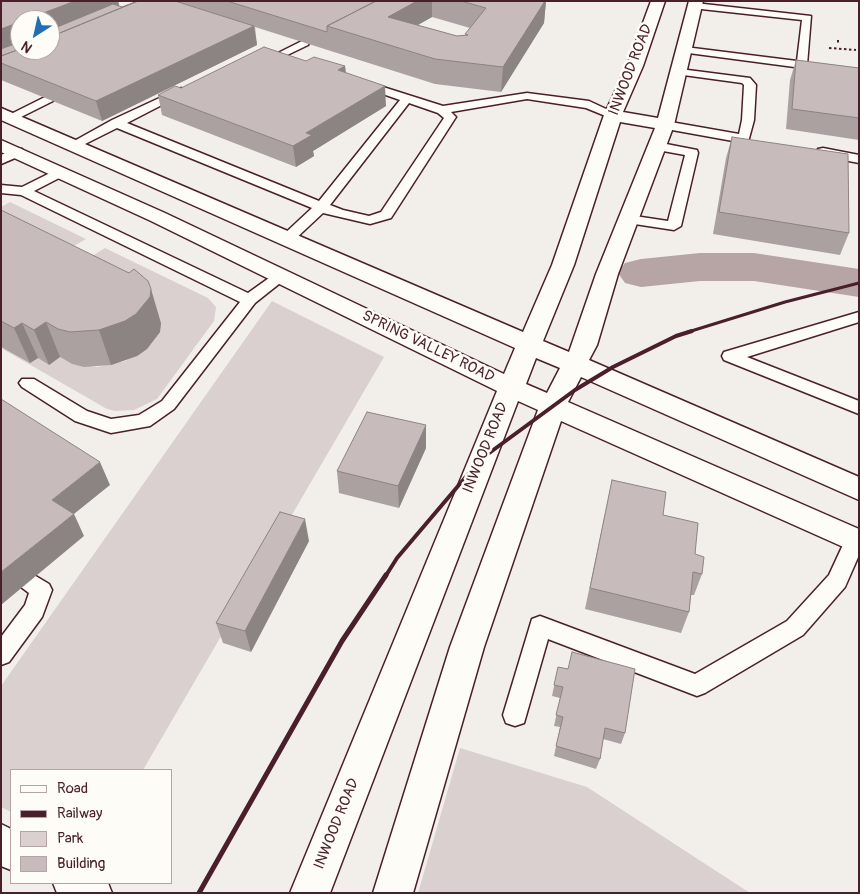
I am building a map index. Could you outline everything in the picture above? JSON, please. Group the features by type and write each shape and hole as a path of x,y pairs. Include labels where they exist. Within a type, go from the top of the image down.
{"main road":[{"name":"INWOOD ROAD","path":"310,893 512,387 563,265 613,115 635,66 658,1"},
{"path":"393,893 467,647 552,406 585,345 607,274 664,124 680,72 696,3"},
{"path":"6,115 529,346 859,489"},
{"path":"613,115 664,124"},
{"name":"SPRING VALLEY ROAD","path":"7,152 60,172 158,217 552,406 857,541"},
{"path":"158,217 253,245 273,245 287,239"},
{"path":"281,276 295,268 308,266 337,276 366,274"},
{"path":"75,884 92,893"}],"lane":[{"path":"685,50 802,65 807,18 696,3"},
{"path":"299,62 270,56 304,43"},
{"path":"664,124 749,140 750,85 746,80 680,72"},
{"path":"116,123 340,214 370,220 386,215 450,117 442,110 353,80"},
{"path":"73,145 192,85"},
{"path":"442,110 527,96 589,105 613,115"},
{"path":"287,239 322,206 407,98"},
{"path":"6,115 49,99"},
{"path":"628,220 674,226 692,153 656,146"},
{"path":"811,150 859,158"},
{"path":"24,191 60,172"},
{"path":"1,190 24,191 250,300"},
{"path":"28,383 81,416 112,426 144,421 168,405 250,300 281,276"},
{"path":"859,317 730,356 859,408"},
{"path":"516,715 540,626 697,685 795,628 837,581 857,541"},
{"path":"1,655 34,610 41,590 29,581"}],"path":[{"path":"830,47 856,51 830,47"}],"green space":[{"path":"10,202 86,239 48,261 1,236 1,207"},
{"path":"105,248 208,298 216,307 214,321 157,399 134,410 115,411 107,409 1,348 38,358 49,365 60,357 72,364 97,367 125,361 147,349 160,332 161,323 158,316 68,271"},
{"path":"272,301 384,357 144,769 10,769 10,812 1,807 1,686"},
{"path":"460,748 587,787 750,893 418,893"}],"building":[{"path":"1,1 75,1 51,10 10,10 10,26 1,29"},
{"path":"138,1 175,1 254,26 96,101 1,63 1,56 10,53 10,60 60,60 60,33"},
{"path":"138,1 60,33 60,26 113,4 122,7"},
{"path":"227,1 376,1 327,26 327,32"},
{"path":"376,1 417,1 388,17 457,36 468,35 465,34 486,8 461,1 545,1 503,67 435,59 327,26"},
{"path":"10,46 10,53 1,56 1,49"},
{"path":"264,47 306,61 314,57 345,66 338,70 385,86 306,133 312,135 293,146 158,95 175,86 181,88"},
{"path":"796,60 859,68 859,118 792,109"},
{"path":"732,137 848,154 849,233 719,212"},
{"path":"1,210 129,273 134,269 148,281 151,289 150,297 136,314 125,321 99,330 70,332 58,329 46,322 34,330 22,323 14,328 1,321"},
{"path":"1,399 100,462 52,500 74,514 1,572"},
{"path":"367,412 426,425 398,486 337,471"},
{"path":"612,480 666,492 663,515 698,523 695,554 704,557 702,574 693,572 689,612 590,588"},
{"path":"280,512 305,519 245,631 216,623"},
{"path":"572,652 635,669 625,733 605,728 600,759 556,746 563,717 556,715 563,687 554,685 558,667 568,669"}],"waterway":[{"path":"641,273 700,267 754,267 859,283"}],"railway":[{"path":"688,332 785,302 859,283"},
{"path":"385,577 397,558 481,459 575,390 613,367 676,336 692,331"},
{"path":"199,893 342,641 386,575"}]}
